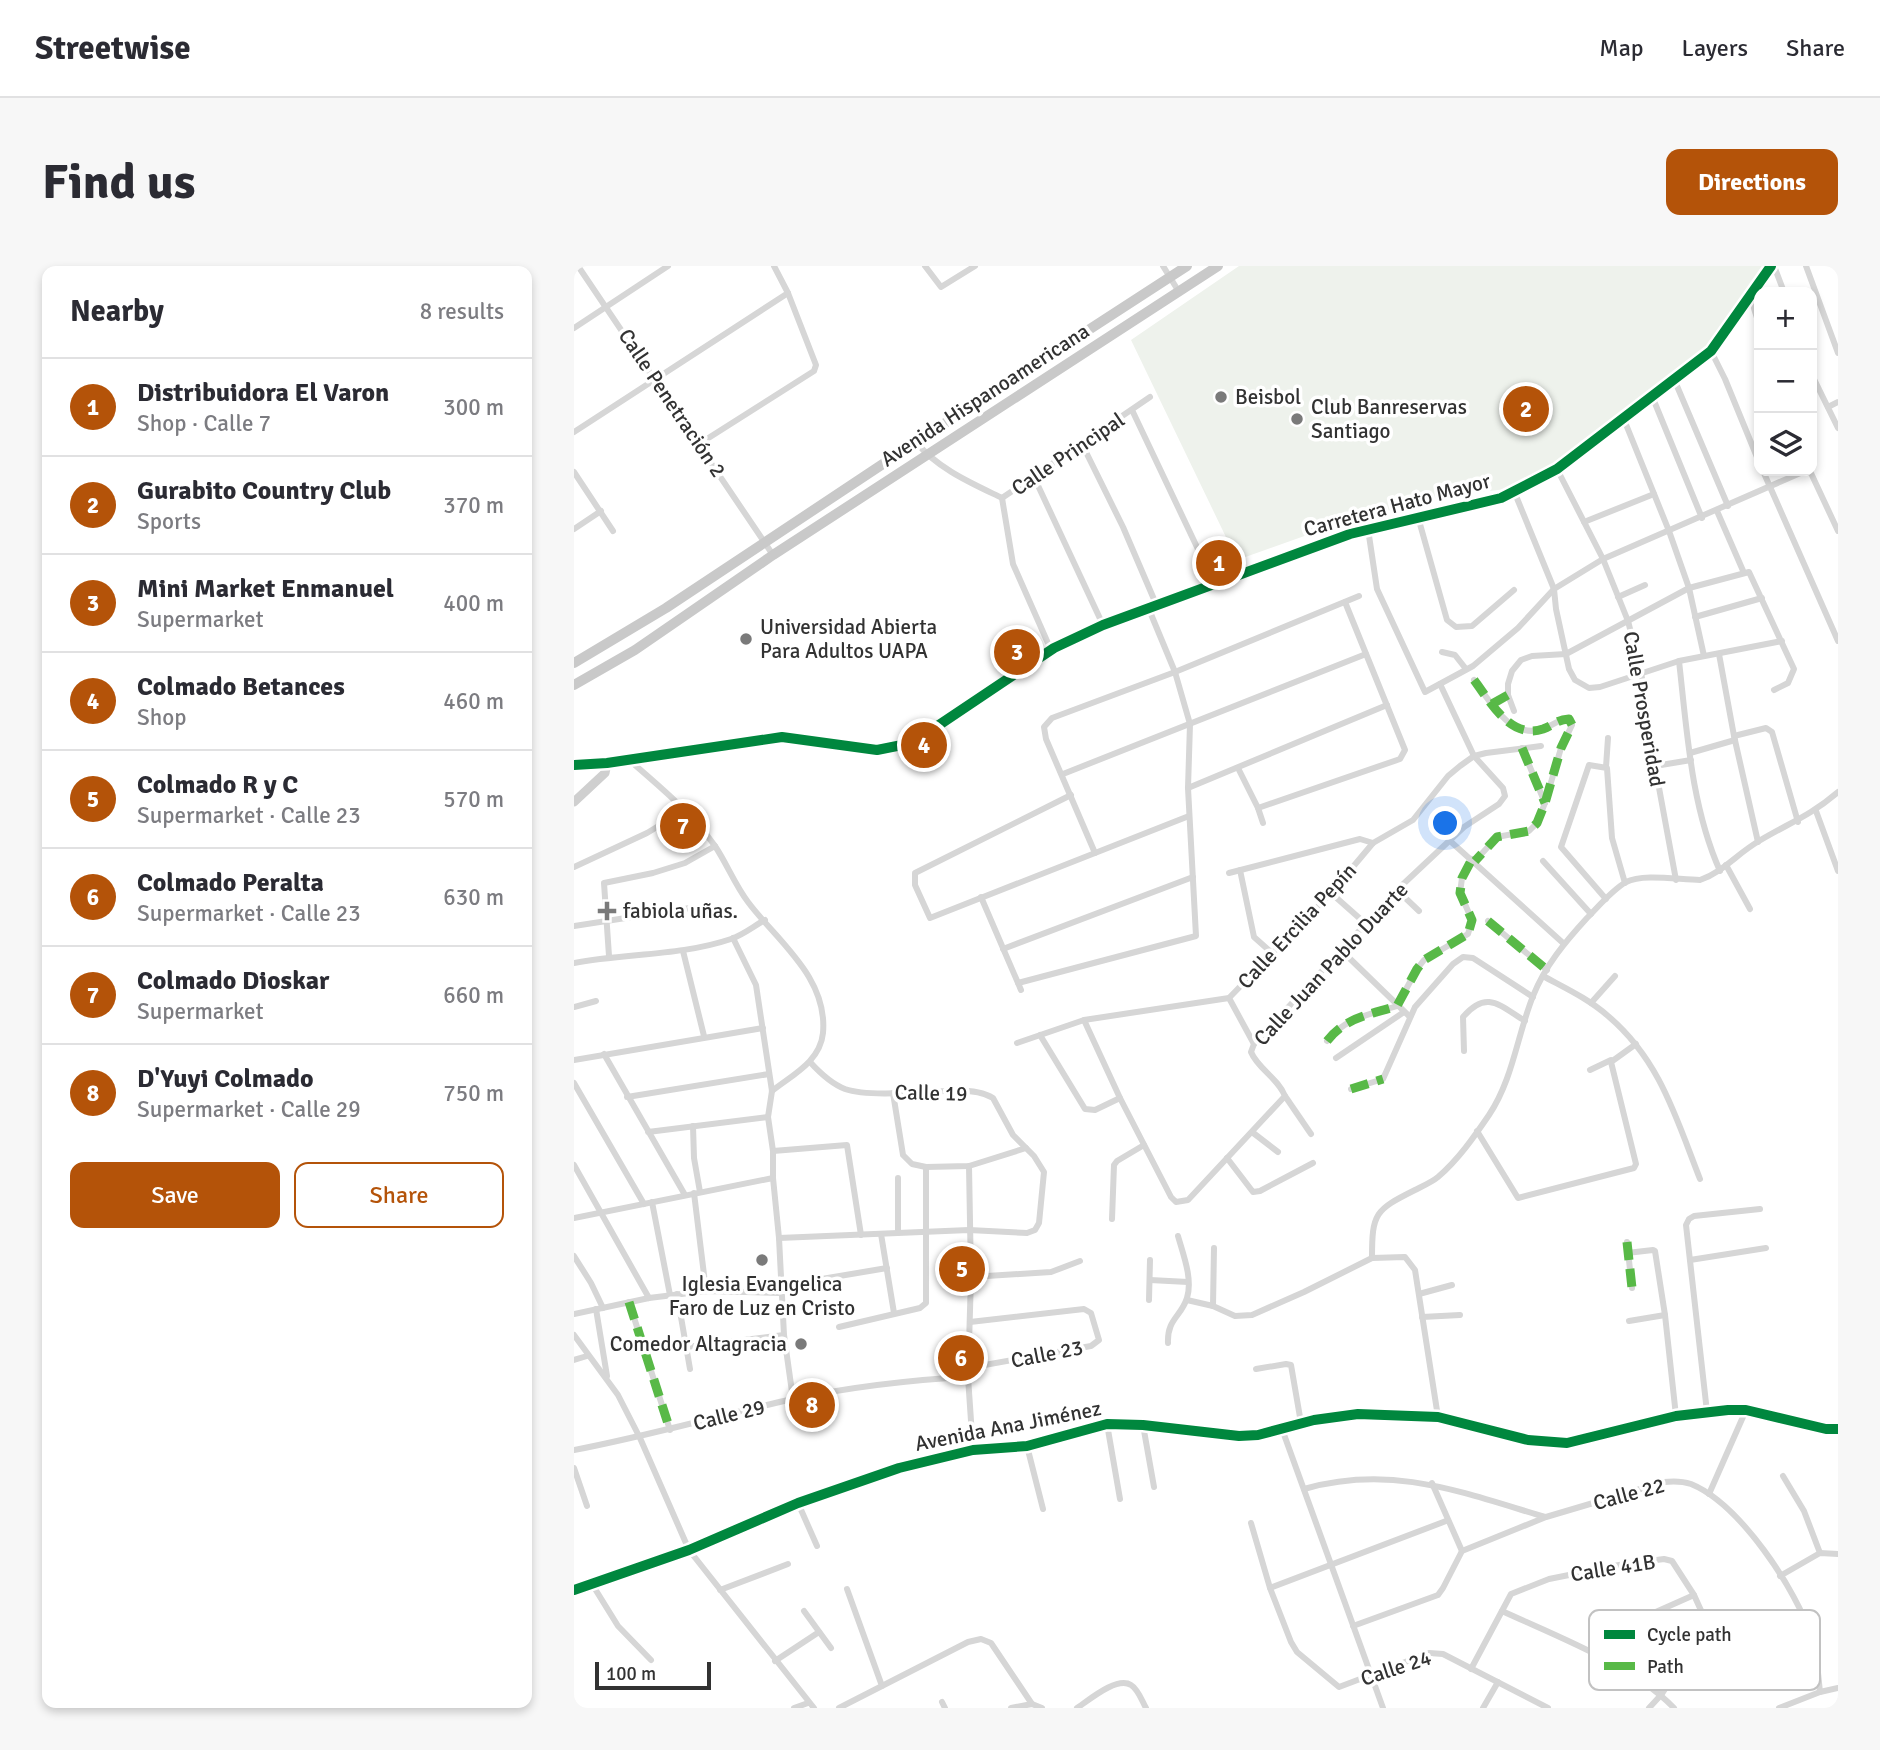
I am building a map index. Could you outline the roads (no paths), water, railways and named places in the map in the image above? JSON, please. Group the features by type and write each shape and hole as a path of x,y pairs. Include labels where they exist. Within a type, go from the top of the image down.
{"main road":[{"name":"Avenida Hispanoamericana","path":"574,663 666,608 1187,266"},
{"name":"Avenida Hispanoamericana","path":"574,685 635,650 773,555 1218,266"}],"street":[{"name":"Calle Penetración 2","path":"578,266 764,542"},
{"path":"574,328 668,266"},
{"path":"699,444 810,374 816,365 788,293 774,266"},
{"path":"925,266 941,287 975,266"},
{"path":"1163,266 1179,292"},
{"path":"1772,266 1782,287"},
{"name":"Carretera Hato Mayor","path":"574,765 607,763 782,737 877,750 902,745 936,727 1051,650 1103,625 1350,534 1501,498 1557,470 1711,351 1772,266"},
{"path":"1806,266 1838,353"},
{"path":"574,432 788,293"},
{"path":"1749,295 1754,310"},
{"path":"1711,351 1754,450"},
{"path":"1674,379 1728,506"},
{"path":"1817,385 1838,428"},
{"path":"1652,396 1702,518"},
{"name":"Calle Principal","path":"916,442 927,456 963,479 1002,498 1150,397"},
{"path":"1828,407 1838,402"},
{"path":"1132,410 1214,583"},
{"path":"1623,418 1669,531 1689,589 1704,656"},
{"path":"981,897 1019,986 1196,936 1188,788 1190,724 1175,672 1123,527 1082,444"},
{"name":"Calle Prosperidad","path":"1557,470 1603,559 1628,621 1640,672 1676,880"},
{"path":"574,472 613,531"},
{"path":"1765,476 1838,642"},
{"path":"1368,529 1377,589 1425,692 1466,669 1518,628 1554,589 1603,559 1796,476"},
{"path":"1811,476 1838,531"},
{"path":"1034,477 1103,625"},
{"path":"1514,491 1554,589 1569,669 1575,680 1589,688 1679,662 1782,641"},
{"path":"1584,522 1654,494"},
{"path":"1002,498 1013,564 1051,650"},
{"path":"1829,511 1838,507"},
{"path":"574,529 601,511"},
{"path":"1717,511 1762,598 1794,672 1788,683 1774,690"},
{"path":"1418,517 1447,620 1456,627 1472,626 1514,590"},
{"path":"764,542 773,555"},
{"path":"1514,711 1508,695 1508,684 1512,671 1521,660 1532,656 1566,654 1689,589 1747,572"},
{"path":"1618,597 1645,586"},
{"path":"1095,853 1063,774 1045,738 1044,727 1052,719 1175,672 1359,596"},
{"path":"1695,617 1762,598"},
{"path":"1258,808 1400,759 1405,750 1345,602"},
{"path":"1830,625 1838,621"},
{"path":"1442,652 1455,655 1466,669"},
{"path":"1063,774 1366,654"},
{"path":"1718,654 1758,842"},
{"path":"1679,662 1690,756 1707,843 1720,871"},
{"path":"1326,1041 1335,1030 1362,1014 1397,1006 1416,969 1424,960 1462,939 1470,929 1472,920 1462,901 1460,885 1473,860 1497,837 1528,831 1537,823 1560,748 1572,725 1569,719 1557,720 1543,729 1514,727 1504,719 1474,680"},
{"path":"1440,684 1474,757"},
{"path":"1492,704 1508,695"},
{"path":"1188,788 1387,705"},
{"path":"1655,766 1766,728 1772,732 1798,822"},
{"path":"1608,738 1606,767 1612,838 1625,883"},
{"name":"Calle Ercilia Pepín","path":"1017,1043 1083,1020 1229,998 1331,893 1373,843 1413,820 1448,776 1474,757 1486,753 1541,746"},
{"path":"1522,748 1545,803"},
{"name":"Calle Juan Pablo Duarte","path":"1311,1134 1279,1083 1254,1059 1251,1052 1254,1044 1397,890 1464,827 1499,804 1504,796 1503,788 1474,757"},
{"path":"628,759 685,810 715,846 748,902 800,961 817,997 823,1033 818,1053 772,1091"},
{"path":"574,802 605,773 607,763"},
{"path":"1606,767 1588,766 1561,846 1606,899"},
{"path":"1238,768 1263,824"},
{"path":"1372,1258 1372,1234 1377,1214 1397,1199 1436,1179 1461,1153 1477,1131 1501,1095 1509,1077 1533,997 1545,973 1563,943 1606,899 1625,883 1643,877 1700,880 1720,871 1758,842 1816,811 1838,792"},
{"path":"1071,795 915,873 915,885 930,918 1189,816"},
{"path":"574,867 648,833 685,810"},
{"path":"1816,811 1838,871"},
{"path":"1229,873 1360,839 1373,843"},
{"path":"1450,840 1563,943"},
{"path":"609,956 603,885 607,880 653,873 685,863 715,846"},
{"path":"1543,861 1591,914"},
{"path":"1726,865 1750,909"},
{"path":"1240,870 1254,937 1272,953"},
{"path":"1003,949 1193,877"},
{"path":"1397,890 1419,911"},
{"path":"1331,893 1366,924"},
{"path":"574,926 690,908"},
{"path":"574,963 609,956 683,951 733,939 765,920"},
{"path":"1488,921 1545,973 1608,1015 1647,1057 1662,1084 1700,1179"},
{"path":"733,939 756,985 772,1091 768,1117 773,1151 772,1178 779,1238 784,1335 793,1399"},
{"path":"683,951 704,1036"},
{"path":"1342,951 1407,1015"},
{"path":"1336,1058 1407,1015 1453,964 1463,957 1473,958 1533,997"},
{"path":"1591,1003 1615,976"},
{"path":"1229,998 1254,1044"},
{"path":"574,1007 596,1001"},
{"path":"1464,1051 1463,1017 1477,1003 1493,1002 1525,1021"},
{"path":"1350,1089 1383,1079 1407,1015"},
{"path":"1083,1020 1171,1197 1180,1202 1191,1197 1285,1096"},
{"path":"574,1060 763,1028"},
{"path":"1040,1035 1085,1109 1095,1110 1120,1098"},
{"path":"1590,1070 1636,1044"},
{"path":"604,1054 685,1195"},
{"path":"1477,1131 1518,1198 1634,1168 1636,1164 1611,1060"},
{"name":"Calle 19","path":"810,1062 819,1072 846,1089 894,1093 960,1090 989,1095 997,1102 1013,1135 1041,1164 1044,1172 1040,1223 1035,1230 1027,1233 969,1230"},
{"path":"627,1097 769,1074"},
{"path":"574,1083 648,1203 690,1369"},
{"path":"894,1093 903,1155 908,1163 926,1167 969,1166 1026,1148"},
{"path":"648,1132 768,1117"},
{"path":"693,1126 706,1291"},
{"path":"1252,1132 1279,1152"},
{"path":"773,1151 847,1145 861,1235"},
{"path":"1112,1219 1114,1165 1144,1145"},
{"path":"1227,1158 1253,1192 1260,1191 1313,1163"},
{"path":"574,1165 649,1298"},
{"path":"969,1166 971,1277 968,1377 973,1450"},
{"path":"839,1326 920,1308 926,1303 926,1167"},
{"path":"574,1218 772,1178"},
{"path":"898,1178 898,1233"},
{"path":"1707,1412 1686,1225 1694,1216 1760,1209"},
{"path":"779,1238 969,1230"},
{"path":"881,1234 894,1313"},
{"path":"1168,1343 1167,1330 1187,1300 1188,1282 1178,1236"},
{"path":"1627,1242 1632,1288"},
{"path":"1213,1248 1213,1306"},
{"path":"1690,1260 1766,1248"},
{"path":"1627,1253 1655,1251 1676,1416"},
{"path":"574,1256 591,1283 599,1309 608,1379"},
{"path":"1187,1300 1213,1306 1236,1317 1252,1315 1372,1258 1405,1257 1413,1265 1419,1294 1438,1417"},
{"path":"1149,1300 1150,1260"},
{"path":"971,1277 1051,1272 1080,1261"},
{"path":"574,1314 649,1298 706,1291 780,1290 887,1268"},
{"path":"1150,1280 1188,1282"},
{"path":"1419,1294 1452,1285"},
{"path":"629,1302 670,1430"},
{"name":"Calle 23","path":"968,1368 1091,1346 1099,1340 1091,1313 1084,1309 970,1322"},
{"path":"1422,1317 1460,1315"},
{"path":"1629,1321 1665,1315"},
{"path":"574,1335 587,1356 608,1379 639,1437 689,1550 811,1705 794,1708"},
{"path":"686,1347 784,1335"},
{"path":"574,1360 587,1356"},
{"path":"1256,1369 1291,1365 1301,1423"},
{"name":"Calle 29","path":"574,1450 670,1430 793,1399 891,1382 968,1377"},
{"path":"1709,1494 1746,1410"},
{"name":"Avenida Ana Jiménez","path":"574,1590 689,1550 798,1503 899,1468 973,1450 1027,1446 1107,1424 1143,1425 1239,1436 1258,1435 1301,1423 1358,1414 1438,1417 1528,1440 1567,1443 1676,1416 1746,1410 1826,1429 1838,1429"},
{"path":"1107,1424 1121,1499"},
{"path":"1143,1425 1154,1487"},
{"path":"1282,1429 1383,1708"},
{"path":"1027,1446 1043,1509"},
{"path":"574,1468 587,1506"},
{"path":"1783,1476 1804,1511 1820,1553"},
{"path":"1304,1489 1344,1480 1389,1479 1432,1483 1546,1517"},
{"name":"Calle 22","path":"1462,1551 1546,1517 1664,1482 1678,1481 1691,1484 1709,1494 1745,1527 1800,1610"},
{"path":"1353,1626 1438,1595 1443,1588 1462,1551 1446,1521 1432,1483"},
{"path":"798,1503 817,1546"},
{"path":"1270,1588 1446,1521"},
{"name":"Calle 24","path":"1251,1523 1270,1588 1297,1652 1339,1687 1429,1653 1443,1654 1548,1708"},
{"path":"1780,1576 1820,1553 1838,1553"},
{"name":"Calle 41B","path":"1471,1669 1511,1594 1549,1579 1619,1564 1664,1559 1672,1561 1694,1595 1700,1610"},
{"path":"720,1590 788,1564"},
{"path":"593,1584 614,1620 651,1660"},
{"path":"848,1589 882,1686"},
{"path":"1660,1610 1694,1595"},
{"path":"804,1611 831,1648"},
{"path":"1502,1611 1589,1652"},
{"path":"775,1661 819,1632"},
{"path":"839,1708 968,1642 981,1639 991,1643 1032,1704"},
{"path":"1483,1708 1498,1682"},
{"path":"1077,1708 1119,1683 1130,1684 1146,1708"},
{"path":"1779,1708 1838,1688"},
{"path":"1653,1690 1674,1708"},
{"name":"Calle 41B","path":"1648,1708 1664,1690"},
{"path":"1011,1708 1032,1704 1042,1708"}],"place":[{"name":"Beisbol","path":"1221,397"},
{"name":"Gurabito Country Club","path":"1526,409"},
{"name":"Club Banreservas Santiago","path":"1297,419"},
{"name":"Distribuidora El Varon","path":"1219,563"},
{"name":"Universidad Abierta Para Adultos UAPA","path":"746,639"},
{"name":"Mini Market Enmanuel","path":"1017,652"},
{"name":"Colmado Betances","path":"924,745"},
{"name":"Colmado Dioskar","path":"683,826"},
{"name":"fabiola uñas.","path":"607,911"},
{"name":"Iglesia Evangelica Faro de Luz en Cristo","path":"762,1260"},
{"name":"Colmado R y C","path":"962,1269"},
{"name":"Comedor Altagracia","path":"801,1344"},
{"name":"Colmado Peralta","path":"961,1358"},
{"name":"D'Yuyi Colmado","path":"812,1405"}]}
